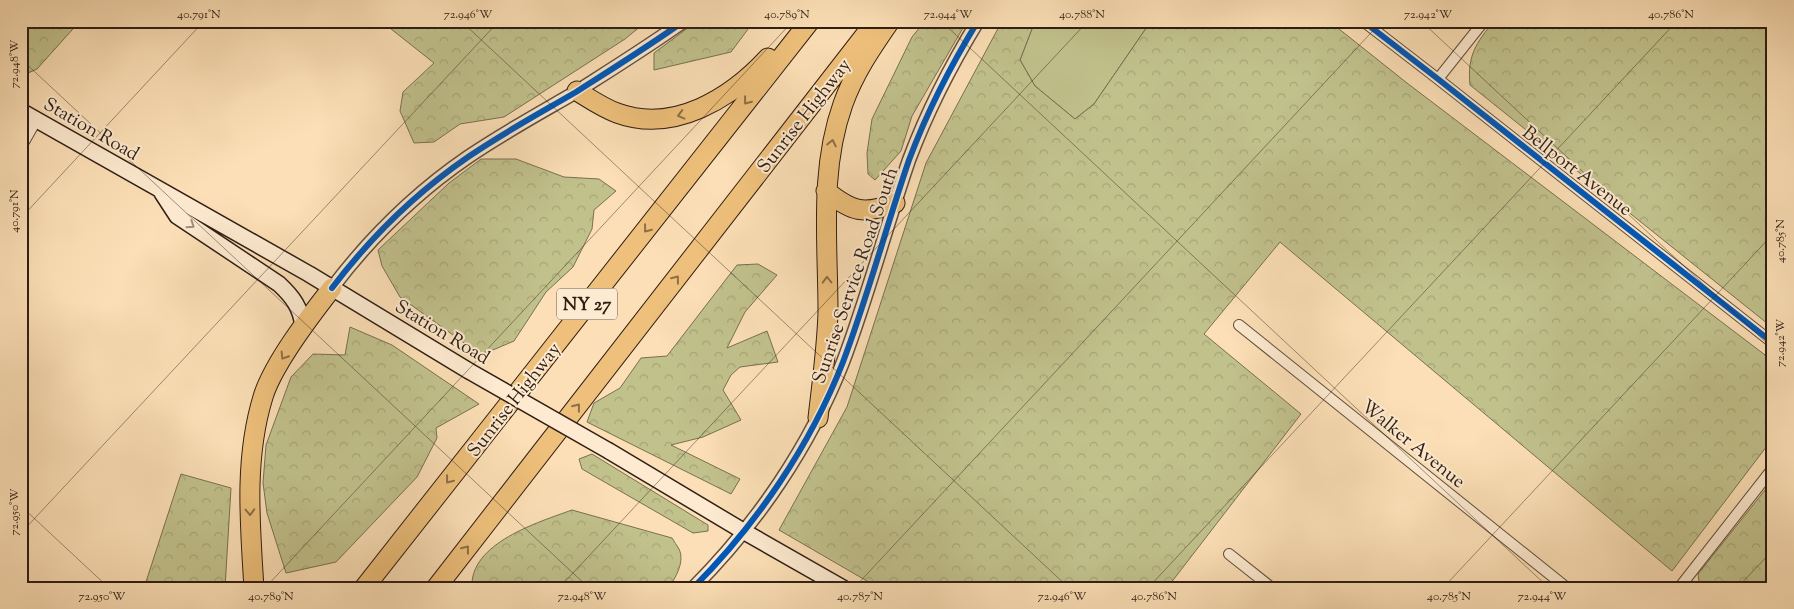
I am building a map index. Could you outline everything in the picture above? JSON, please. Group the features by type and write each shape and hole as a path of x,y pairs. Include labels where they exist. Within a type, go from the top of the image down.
{"highway":[{"path":"577,90 597,104 626,116 653,119 670,118 686,114 717,100 750,76 800,21"},
{"name":"Sunrise Highway","path":"364,588 810,21"},
{"name":"Sunrise Highway","path":"436,588 876,21"},
{"path":"818,418 827,342 826,192 832,146 843,103 864,60 890,21"},
{"path":"826,192 838,201 856,210 878,209 895,203"},
{"path":"254,588 249,504 251,458 253,438 263,396 281,361 332,288"}],"main road":[{"name":"Station Road","path":"21,111 332,288 469,371 843,588"},
{"path":"160,190 177,216 279,284 290,294 299,306 303,327"}],"street":[{"path":"332,288 352,263 399,214 446,174 494,140 657,40 684,21"},
{"name":"Sunrise Service Road South","path":"693,588 743,531 791,464 818,418 848,346 895,203 926,118 958,55 978,21"},
{"name":"Bellport Avenue","path":"1363,21 1773,343"},
{"path":"1438,78 1484,21"},
{"path":"21,147 37,119"},
{"name":"Walker Avenue","path":"1239,325 1567,588"},
{"path":"1679,588 1773,468"},
{"path":"1229,554 1272,588"}],"green space":[{"path":"24,21 80,21 37,69 26,74 21,70 21,26"},
{"path":"381,21 647,21 625,39 504,117 460,124 434,142 414,143 400,111 403,92 434,63"},
{"path":"697,21 754,21 731,52 654,70 654,53"},
{"path":"925,21 967,21 912,116 901,151 875,180 868,174 867,153 872,119 912,37"},
{"path":"1002,21 1035,21 1020,60 1035,86 1075,119 1094,104 1151,21 1329,21 1407,83 1773,361 1773,438 1672,571 1280,242 1204,334 1301,414 1167,588 879,588 779,530 847,407 926,163"},
{"path":"1035,21 1151,21 1094,104 1075,119 1035,86 1020,60"},
{"path":"1494,21 1773,21 1773,328 1470,85 1470,66 1474,50"},
{"path":"481,159 516,159 564,177 599,179 616,191 594,210 592,229 573,267 546,292 514,341 481,355 400,297 382,266 378,250 449,183"},
{"path":"758,264 777,275 745,312 727,348 767,331 778,362 740,367 731,375 723,390 741,420 703,437 671,445 740,479 731,494 587,422 594,403 620,388 641,358 667,356 737,265"},
{"path":"350,327 392,345 479,404 436,428 437,438 417,477 336,562 286,573 267,513 263,483 266,445 291,377 313,354 345,355"},
{"path":"592,454 708,525 708,531 693,533 582,469 579,459"},
{"path":"181,474 231,488 225,588 144,588"},
{"path":"1773,480 1773,588 1700,588 1698,574"},
{"path":"572,510 672,538 679,549 681,559 677,574 668,588 472,588 474,572 482,559 494,547 525,528"}],"cycle path":[{"path":"332,288 378,234 449,171 522,123 603,75 684,21"},
{"path":"693,588 760,511 798,454 815,424 830,393 852,337 916,142 940,89 978,21"},
{"path":"1363,21 1773,343"}]}
